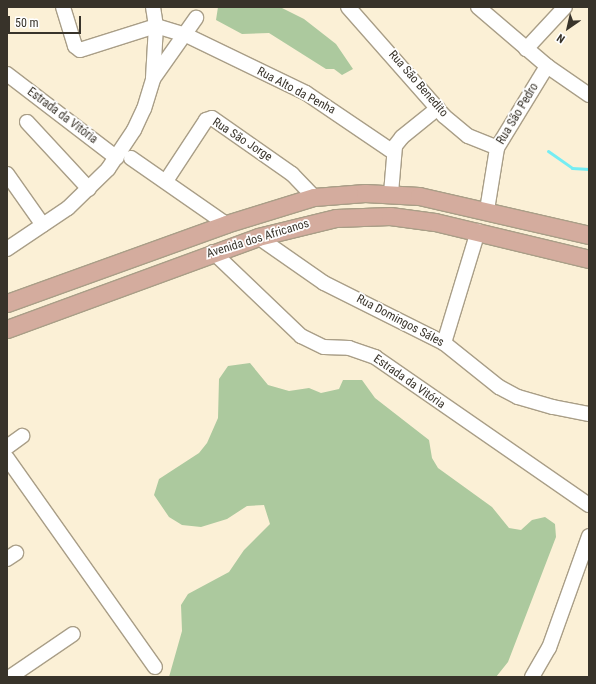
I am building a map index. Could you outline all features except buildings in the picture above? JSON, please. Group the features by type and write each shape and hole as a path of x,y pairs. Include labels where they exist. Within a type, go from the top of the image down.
{"main road":[{"name":"Avenida dos Africanos","path":"7,302 226,224 314,197 391,193 487,210 589,235"},
{"path":"250,216 258,237"},
{"name":"Avenida dos Africanos","path":"7,329 213,252 308,222 366,216 411,218 478,231 589,259"}],"street":[{"path":"63,7 78,49 84,50 156,26"},
{"path":"7,249 68,208 124,158 144,109 153,78 156,26 153,7"},
{"name":"Rua São Benedito","path":"348,7 438,108 468,136 497,148"},
{"path":"478,7 547,66 587,90"},
{"path":"526,49 565,7"},
{"path":"153,78 186,36 196,18"},
{"name":"Rua Alto da Penha","path":"156,26 186,36 306,93 393,152"},
{"name":"Rua São Pedro","path":"487,210 497,148 547,66"},
{"name":"Estrada da Vitória","path":"7,74 124,158 166,181 226,224"},
{"path":"391,193 393,152 402,137 438,108"},
{"name":"Rua São Jorge","path":"166,181 206,120 212,118 292,174 314,197"},
{"path":"27,122 89,189"},
{"path":"7,174 43,225"},
{"path":"444,343 460,299 478,231"},
{"name":"Rua Domingos Sáles","path":"258,237 324,283 444,343 499,387 518,397 589,414"},
{"name":"Estrada da Vitória","path":"213,252 301,336 324,347 349,348 375,357 589,506"},
{"path":"7,447 22,436"},
{"path":"7,458 155,667"},
{"path":"532,677 552,641 586,555 589,536"},
{"path":"10,677 74,634"}],"green space":[{"path":"218,7 280,7 304,19 336,44 353,69 342,75 334,69 326,69 269,33 242,34 216,20"},
{"path":"250,363 268,385 289,391 309,388 321,393 339,389 343,380 362,380 375,398 429,440 432,458 438,468 492,507 509,528 521,530 532,520 545,517 555,524 556,537 508,662 496,677 169,677 182,631 181,605 188,594 229,572 244,550 270,524 264,505 247,506 227,519 201,527 182,525 169,517 154,495 159,479 199,453 207,443 218,418 219,379 228,366"}],"waterway":[{"path":"548,151 572,168 589,169"}]}
